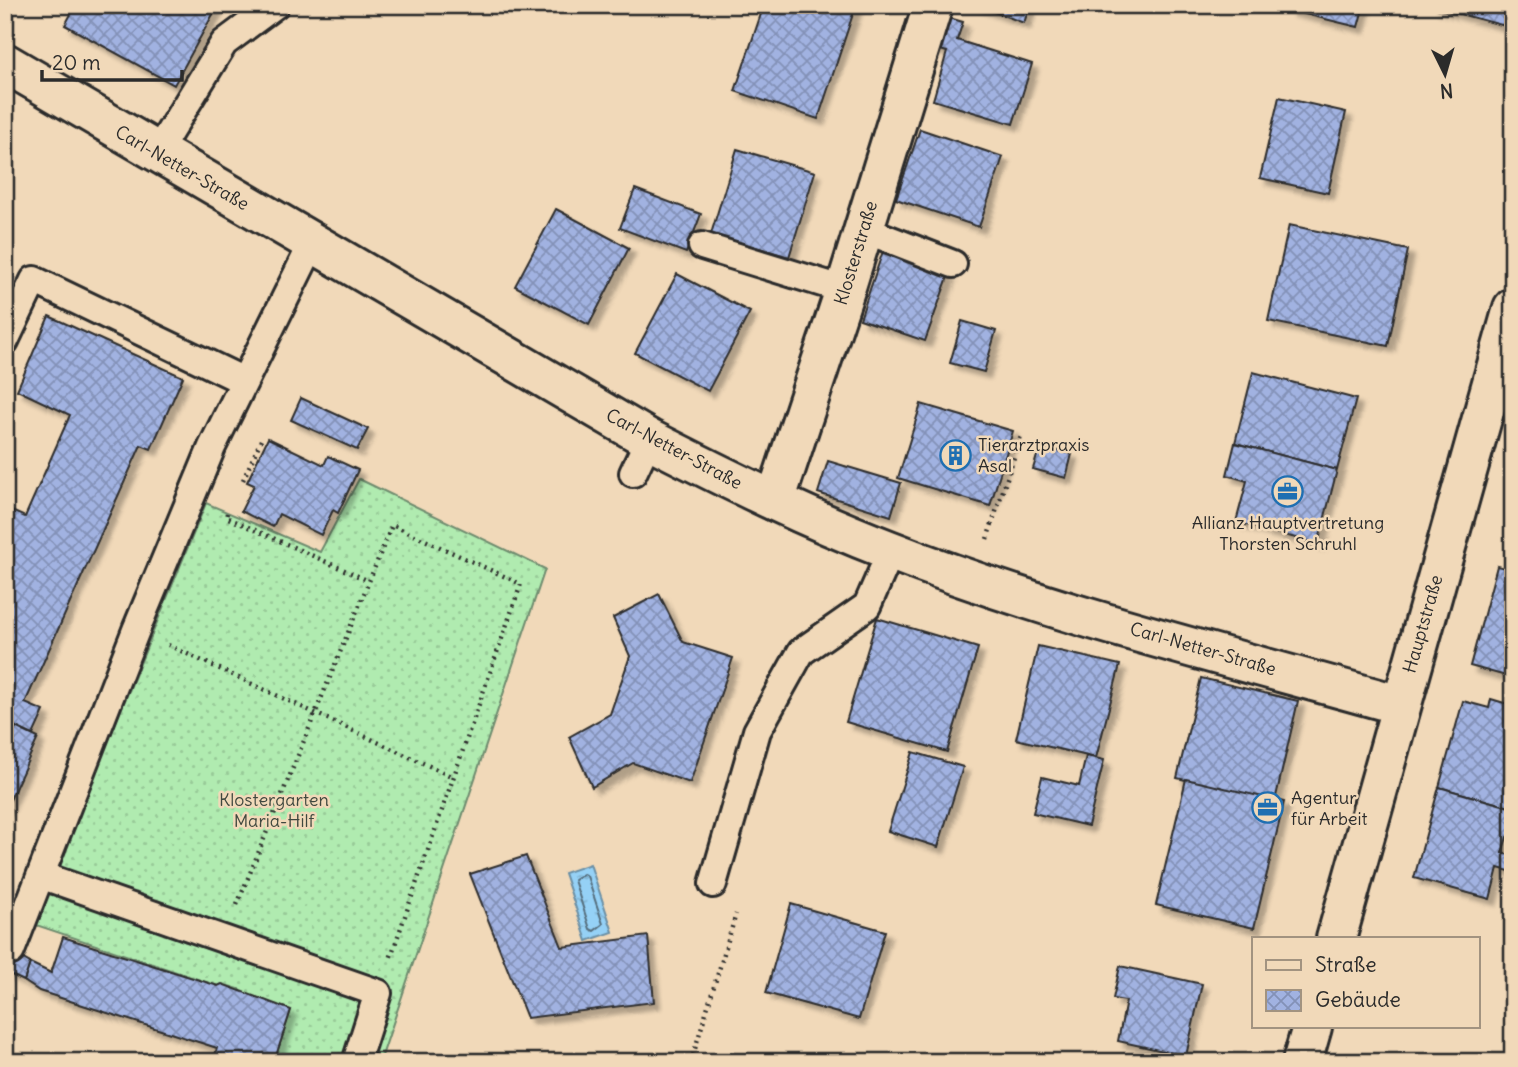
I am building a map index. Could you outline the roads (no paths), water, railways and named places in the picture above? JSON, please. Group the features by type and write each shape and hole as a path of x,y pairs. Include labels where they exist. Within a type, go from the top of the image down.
{"street":[{"name":"Klosterstraße","path":"775,501 845,290 933,5"},
{"name":"Carl-Netter-Straße","path":"5,63 156,154 649,439 775,501 891,551 977,581 1174,642 1401,705"},
{"name":"Hauptstraße","path":"1337,937 1401,705 1503,387 1513,309"},
{"path":"1302,1062 1312,1028"}],"lane":[{"path":"156,154 225,43 275,5"},
{"path":"863,229 953,264"},
{"path":"11,951 43,876 136,630 244,381 312,244"},
{"path":"702,246 845,290"},
{"path":"5,341 34,280 244,381"},
{"path":"633,473 649,439"},
{"path":"713,884 757,732 802,652 867,606 891,551"},
{"path":"43,876 378,993 356,1062"}],"water":[{"path":"590,864 613,932 587,941 564,873"}],"place":[{"name":"Tierarztpraxis Asal","path":"955,455"},
{"name":"Allianz Hauptvertretung Thorsten Schruhl","path":"1288,492"},
{"name":"Agentur für Arbeit","path":"1268,808"}],"park label":[{"name":"Klostergarten Maria-Hilf","path":"274,810"}]}
